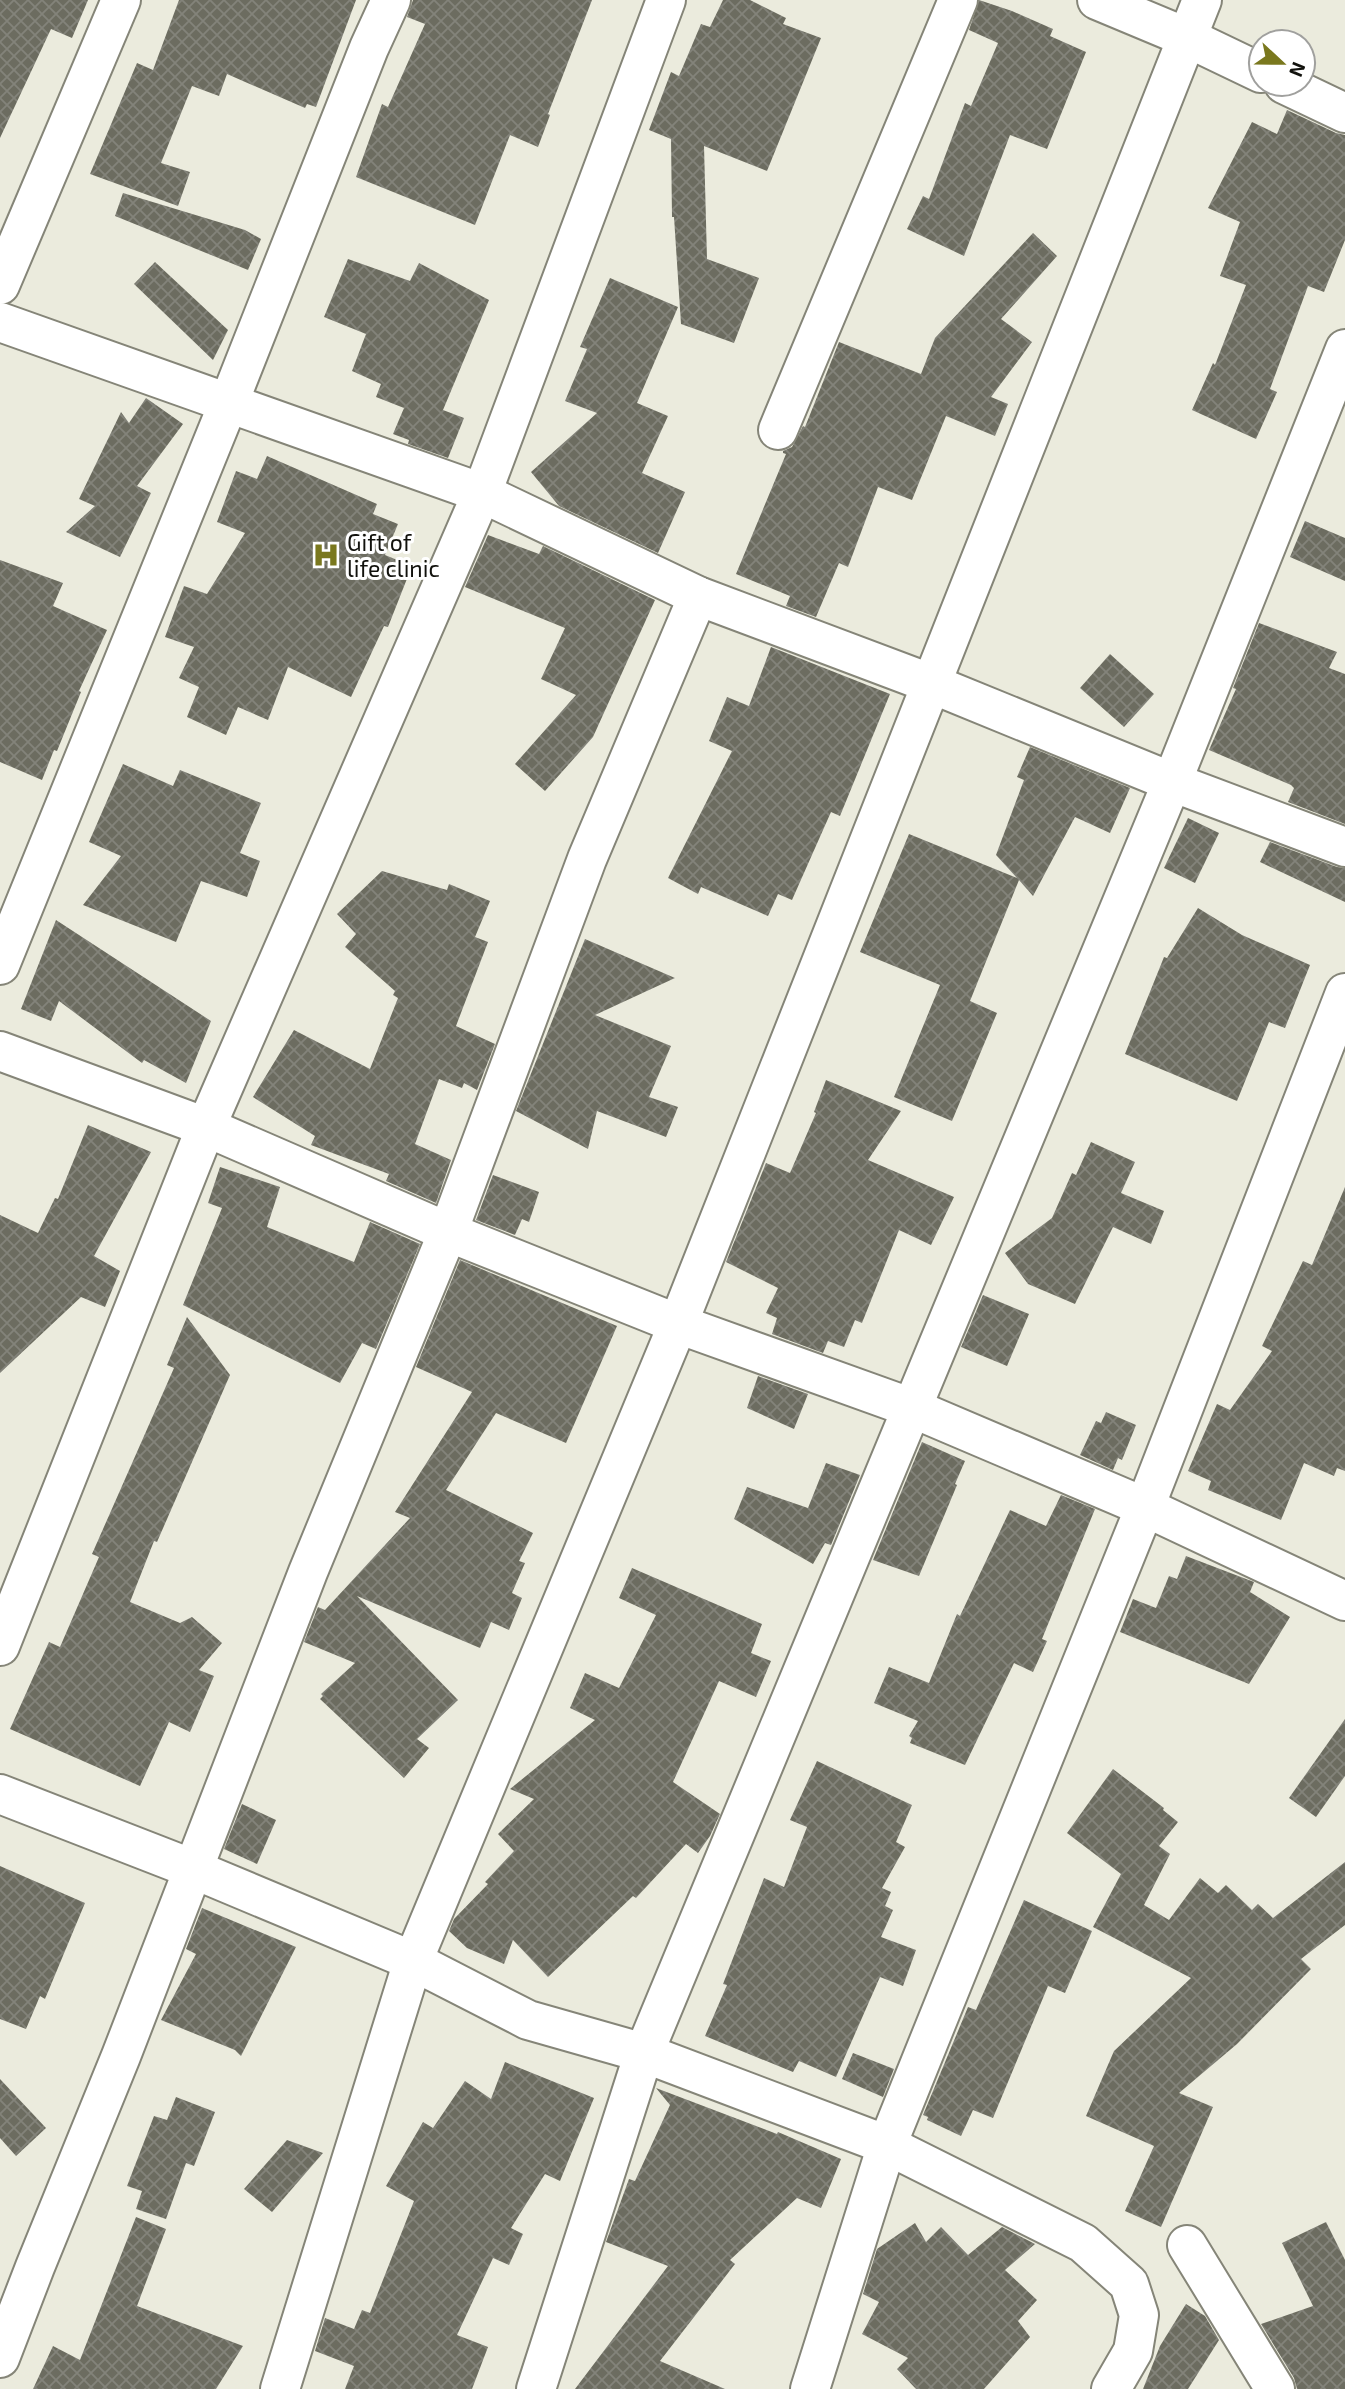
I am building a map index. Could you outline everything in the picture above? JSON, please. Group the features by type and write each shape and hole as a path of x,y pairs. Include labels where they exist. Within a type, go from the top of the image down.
{"street":[{"path":"0,285 121,0"},
{"path":"0,965 229,402 369,48 391,0"},
{"path":"0,1646 206,1126 482,493 666,0"},
{"path":"778,430 958,0"},
{"path":"1097,0 1247,66"},
{"path":"280,2389 413,1961 677,1324 1202,0"},
{"path":"1313,98 1345,113"},
{"path":"0,322 482,493 698,596 932,684 1172,782 1345,847"},
{"path":"536,2389 644,2053 1172,782 1345,349"},
{"path":"0,2358 121,2056 308,1572 448,1232 587,859 698,596"},
{"path":"810,2389 887,2145 1145,1507 1345,993"},
{"path":"0,1051 206,1126 448,1232 677,1324 912,1408 1145,1507 1345,1601"},
{"path":"0,1794 192,1868 413,1961 528,2020 644,2053 887,2145 1083,2243 1129,2284 1139,2315 1133,2351 1111,2389"},
{"path":"1186,2245 1275,2389"}],"building":[{"path":"0,0 88,0 72,38 51,29 0,138"},
{"path":"179,0 356,0 316,107 307,104 305,108 227,74 219,96 192,86 161,163 190,172 178,206 90,174 137,63 153,70"},
{"path":"413,0 592,0 538,147 510,135 475,225 356,177 382,104 388,107 425,24 407,17"},
{"path":"723,0 750,0 786,18 783,24 821,38 767,171 704,146 707,259 759,278 734,343 681,324 672,217 671,139 649,130 671,72 679,76 701,24 710,27"},
{"path":"979,0 1053,29 1050,36 1086,52 1047,149 1010,135 964,256 907,229 923,196 929,199 965,103 971,106 998,43 969,30"},
{"path":"1287,110 1345,135 1345,240 1324,292 1308,286 1270,389 1277,392 1256,439 1192,410 1213,363 1215,365 1246,285 1220,276 1240,222 1208,208 1252,122 1277,134"},
{"path":"123,193 245,230 261,239 248,270 115,216"},
{"path":"1033,233 1057,256 1001,319 1032,342 991,397 1008,404 995,436 946,416 912,500 878,487 848,567 839,563 816,617 786,606 790,596 736,574 786,454 783,451 792,447 803,426 805,427 839,342 921,374 935,338"},
{"path":"348,259 410,281 419,263 489,300 443,410 464,418 448,458 408,444 409,440 393,434 404,408 376,397 381,384 352,371 366,334 324,317"},
{"path":"155,262 228,330 213,360 134,284"},
{"path":"610,278 678,307 637,403 668,416 642,473 685,492 658,553 559,506 531,472 597,413 565,401 587,349 580,347"},
{"path":"146,398 183,424 137,486 151,493 120,557 66,532 95,506 79,499 121,412 129,423"},
{"path":"267,456 377,504 373,514 398,524 385,555 412,566 388,627 384,626 351,697 288,667 268,720 238,707 226,735 187,717 199,687 179,678 194,647 165,637 184,586 207,594 245,533 217,522 236,471 257,479"},
{"path":"1305,521 1345,538 1345,581 1290,557"},
{"path":"488,535 539,554 543,546 655,600 593,737 545,791 515,764 576,695 541,679 565,628 465,587"},
{"path":"0,560 63,583 53,606 107,630 79,691 81,692 57,751 54,750 42,780 0,762"},
{"path":"1259,623 1337,652 1329,668 1345,674 1345,824 1288,802 1294,788 1291,785 1209,750 1236,689 1233,688"},
{"path":"771,647 890,694 840,816 831,812 792,900 778,894 768,916 701,887 698,894 668,878 732,751 709,741 727,697 749,706"},
{"path":"1110,654 1154,694 1124,727 1080,688"},
{"path":"1030,747 1130,788 1110,833 1075,817 1033,896 1019,880 970,1001 997,1013 952,1121 894,1097 940,985 860,952 909,834 1017,878 996,855 1024,780 1017,777"},
{"path":"123,764 173,786 180,770 261,803 240,853 260,861 247,897 201,881 176,942 83,905 121,856 89,842"},
{"path":"1188,818 1219,833 1195,883 1164,868"},
{"path":"1270,842 1345,868 1345,902 1260,862"},
{"path":"382,871 447,890 449,884 490,901 475,937 488,942 456,1026 495,1044 477,1090 464,1083 462,1088 439,1079 415,1144 451,1160 436,1203 386,1181 389,1174 311,1145 315,1136 253,1097 294,1030 370,1069 398,998 393,995 395,991 345,947 356,934 337,914"},
{"path":"1198,908 1242,935 1310,965 1285,1028 1269,1022 1237,1101 1125,1054 1164,957 1167,958"},
{"path":"56,920 211,1021 186,1083 144,1060 142,1063 59,1001 51,1021 21,1009"},
{"path":"585,939 675,978 595,1015 671,1046 649,1097 678,1107 666,1137 597,1111 588,1149 516,1111"},
{"path":"826,1080 901,1111 868,1160 954,1197 931,1245 899,1230 862,1323 855,1320 844,1347 828,1341 823,1353 772,1334 777,1318 766,1313 778,1288 726,1262 766,1163 790,1173 816,1113 814,1112"},
{"path":"88,1125 151,1152 94,1256 120,1271 105,1307 81,1297 0,1373 0,1215 38,1233 55,1198 58,1199"},
{"path":"1091,1142 1135,1162 1121,1193 1164,1211 1151,1244 1113,1227 1075,1304 1028,1284 1005,1253 1052,1218 1072,1173 1076,1175"},
{"path":"220,1167 280,1187 267,1227 354,1262 370,1222 420,1244 376,1349 362,1343 340,1383 183,1305 222,1208 208,1203"},
{"path":"493,1175 539,1192 529,1222 522,1219 515,1235 476,1220"},
{"path":"1345,1187 1345,1471 1337,1468 1334,1476 1304,1463 1281,1520 1208,1490 1211,1481 1188,1471 1217,1404 1230,1410 1272,1351 1262,1346 1303,1261 1312,1265"},
{"path":"460,1260 617,1326 566,1443 496,1413 446,1490 533,1533 519,1561 525,1563 512,1593 522,1598 509,1630 491,1622 480,1648 357,1596 458,1700 417,1739 429,1748 404,1778 320,1699 323,1696 321,1694 355,1663 304,1642 318,1607 325,1610 410,1518 395,1512 472,1392 416,1367"},
{"path":"983,1295 1029,1314 1007,1366 961,1347"},
{"path":"187,1317 230,1375 157,1542 154,1541 130,1602 180,1623 192,1617 222,1643 199,1670 214,1676 190,1732 169,1722 140,1786 10,1729 49,1642 60,1647 99,1557 92,1554 174,1368 167,1365"},
{"path":"758,1376 808,1394 794,1429 747,1408"},
{"path":"1106,1412 1136,1425 1122,1460 1118,1458 1113,1470 1080,1455 1096,1421 1101,1423"},
{"path":"922,1442 965,1461 919,1576 873,1560"},
{"path":"826,1463 860,1475 831,1545 825,1543 813,1564 734,1519 747,1487 808,1508"},
{"path":"1061,1495 1095,1509 1042,1639 1047,1641 1033,1672 1014,1663 965,1765 910,1743 912,1738 909,1736 918,1721 874,1703 889,1667 929,1683 957,1614 960,1616 1010,1510 1046,1526"},
{"path":"1186,1556 1254,1582 1250,1592 1290,1617 1249,1684 1120,1632 1133,1599 1156,1608 1169,1576 1177,1579"},
{"path":"632,1568 762,1624 751,1653 771,1661 756,1697 719,1681 673,1782 720,1814 710,1836 698,1853 686,1844 636,1898 633,1896 548,1977 513,1940 504,1964 467,1948 449,1931 454,1919 488,1884 485,1882 514,1851 498,1834 534,1799 510,1789 595,1720 570,1708 585,1673 619,1688 656,1615 619,1598"},
{"path":"1345,1719 1345,1776 1316,1817 1289,1798"},
{"path":"817,1761 912,1805 896,1842 905,1847 882,1888 891,1892 885,1906 893,1910 881,1937 916,1950 903,1986 880,1977 836,2077 799,2061 793,2072 705,2036 727,1985 723,1984 764,1878 784,1887 807,1827 790,1820"},
{"path":"1113,1769 1178,1822 1159,1846 1170,1854 1144,1905 1169,1920 1200,1878 1218,1893 1226,1885 1252,1910 1258,1904 1273,1918 1345,1862 1345,1925 1301,1959 1311,1969 1237,2044 1179,2093 1213,2107 1161,2227 1125,2211 1154,2146 1086,2116 1114,2051 1191,1978 1093,1927 1121,1874 1067,1833"},
{"path":"242,1804 276,1820 257,1864 224,1849"},
{"path":"0,1866 85,1903 45,1999 40,1996 26,2029 0,2019"},
{"path":"1024,1900 1092,1931 1065,1993 1048,1986 993,2118 973,2110 961,2136 927,2120 928,2117 923,2115 968,2007 976,2010"},
{"path":"202,1908 296,1947 241,2056 235,2050 161,2020 196,1954 186,1949"},
{"path":"853,2053 894,2069 883,2097 842,2079"},
{"path":"505,2062 594,2098 560,2181 545,2174 511,2228 523,2234 509,2265 493,2258 457,2335 488,2347 472,2389 345,2389 354,2366 315,2351 325,2318 354,2329 362,2310 370,2313 414,2201 386,2186 423,2122 433,2128 465,2081 491,2099"},
{"path":"0,2079 46,2128 16,2156 0,2138"},
{"path":"656,2088 777,2134 778,2132 841,2159 821,2208 797,2198 730,2260 735,2264 660,2361 725,2389 575,2389 668,2266 606,2242 629,2179 635,2181 670,2105"},
{"path":"176,2097 215,2112 194,2166 186,2163 166,2219 136,2209 142,2191 127,2186 154,2116 167,2120"},
{"path":"287,2140 323,2153 272,2212 244,2189"},
{"path":"136,2217 166,2229 137,2306 243,2346 216,2389 33,2389 53,2346 80,2360"},
{"path":"1326,2222 1345,2260 1345,2389 1297,2389 1294,2378 1261,2324 1313,2306 1282,2243"},
{"path":"915,2223 926,2242 941,2227 968,2255 1002,2227 1035,2244 1005,2270 1037,2300 1018,2321 1030,2337 984,2389 916,2389 897,2369 908,2358 862,2334 879,2302 863,2294 877,2249"},
{"path":"1186,2304 1205,2316 1219,2340 1188,2389 1143,2389 1160,2346"}],"place":[{"name":"Gift of life clinic","path":"326,555"}]}
